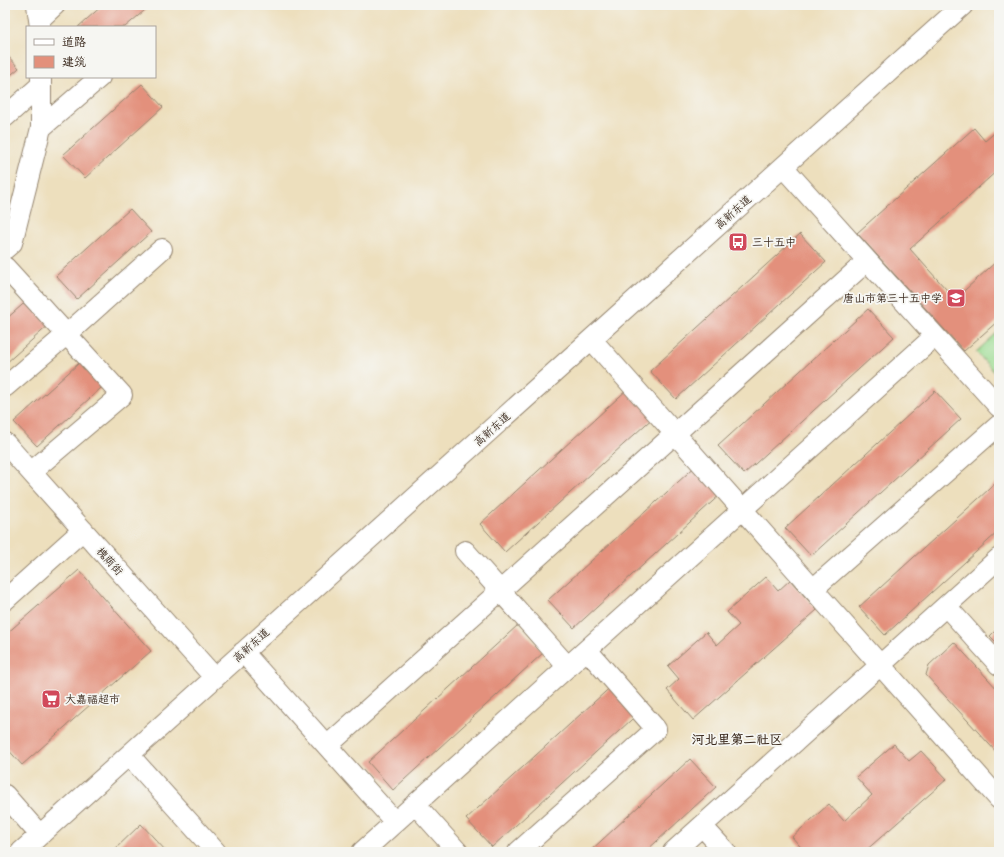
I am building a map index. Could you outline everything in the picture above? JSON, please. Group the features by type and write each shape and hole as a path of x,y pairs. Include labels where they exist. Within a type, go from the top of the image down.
{"street":[{"path":"39,17 55,5"},
{"name":"高新东道","path":"21,852 963,5"},
{"path":"41,128 99,78"},
{"path":"5,249 12,243 41,128 41,81"},
{"path":"5,117 41,81"},
{"path":"782,167 999,407"},
{"path":"5,387 66,335 162,249"},
{"path":"327,746 867,261"},
{"path":"5,267 122,395 31,472"},
{"path":"362,852 935,336"},
{"path":"592,340 999,799"},
{"path":"813,590 999,425"},
{"name":"槐荫街","path":"5,443 215,678"},
{"path":"5,600 83,530"},
{"path":"464,551 568,666"},
{"path":"673,852 999,558"},
{"path":"946,606 999,665"},
{"path":"518,852 656,729 587,650"},
{"path":"244,652 395,822"},
{"path":"129,755 207,849"},
{"path":"5,795 40,835"},
{"path":"415,804 458,852"},
{"path":"702,826 726,852"}],"green space":[{"path":"999,331 999,377 976,352"}],"building":[{"path":"103,5 151,5 126,26 79,26"},
{"path":"5,53 19,68 5,80"},
{"path":"142,84 163,107 85,178 63,155"},
{"path":"974,128 985,141 999,129 999,169 910,249 955,299 999,259 999,320 964,351 857,233"},
{"path":"130,209 151,232 77,299 56,276"},
{"path":"800,234 826,262 676,399 650,371"},
{"path":"38,291 59,316 5,364 5,320"},
{"path":"868,309 894,337 744,474 718,446"},
{"path":"89,354 111,379 37,446 14,422"},
{"path":"630,387 656,415 505,552 480,524"},
{"path":"935,391 961,419 811,556 785,528"},
{"path":"699,463 724,491 574,628 548,600"},
{"path":"999,480 999,531 885,635 859,607"},
{"name":"大嘉福超市","path":"79,570 151,651 22,765 5,746 5,635"},
{"path":"766,577 778,591 790,580 817,610 693,720 667,690 679,679 668,666 706,632 717,645 739,625 727,612"},
{"path":"518,625 543,653 393,790 368,762"},
{"path":"999,627 999,645 990,636"},
{"path":"954,642 999,691 999,755 926,675 929,665"},
{"path":"616,682 642,710 492,847 466,819"},
{"path":"894,744 909,761 921,751 947,779 864,852 805,852 792,837 829,804 844,821 872,795 856,777"},
{"path":"690,759 716,787 645,852 589,852"},
{"path":"141,824 167,852 112,852"},
{"path":"443,842 452,852 432,852"}],"place":[{"name":"三十五中","path":"738,242"},
{"name":"唐山市第三十五中学","path":"956,298"},
{"name":"大嘉福超市","path":"51,699"}],"district":[{"name":"河北里第二社区","path":"737,739"}]}
